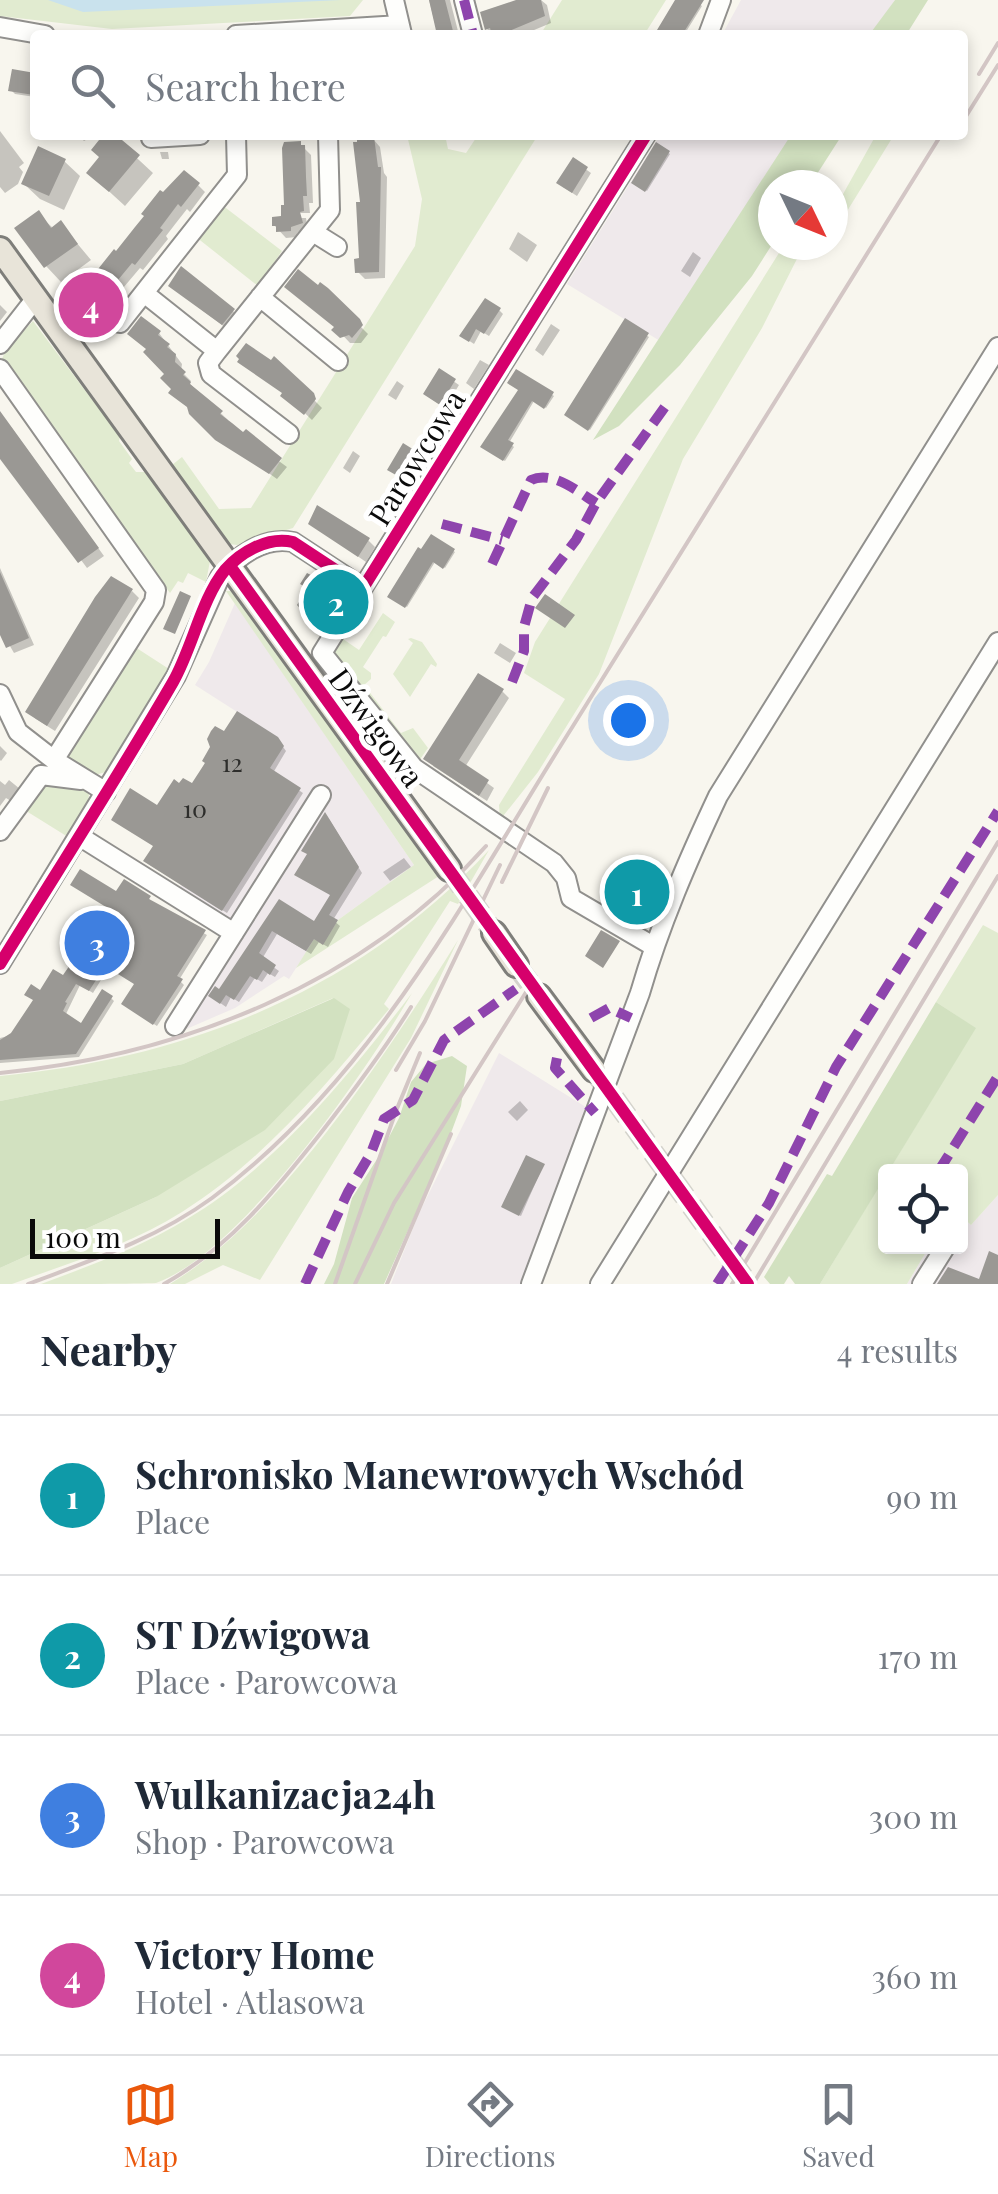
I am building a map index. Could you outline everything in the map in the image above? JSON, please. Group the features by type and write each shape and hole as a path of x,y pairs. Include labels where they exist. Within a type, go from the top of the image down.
{"main road":[{"name":"Dźwigowa","path":"0,249 449,870"},
{"path":"494,934 516,964"},
{"path":"539,996 594,1070"}],"street":[{"path":"394,0 401,30"},
{"path":"464,0 472,30"},
{"path":"710,30 721,0"},
{"path":"0,27 30,32"},
{"path":"120,323 237,175 236,140"},
{"path":"289,434 210,372 208,363 330,210 328,140"},
{"name":"Parowcowa","path":"643,140 322,653 402,755 452,796 554,864 566,878 571,898 654,946"},
{"path":"313,232 337,246"},
{"path":"144,293 217,351"},
{"path":"260,297 338,361"},
{"path":"0,344 36,298"},
{"path":"531,1284 681,874 718,796 998,347"},
{"path":"0,368 6,389 153,582 157,595 54,760"},
{"path":"0,964 176,676 220,578 230,566 271,541 285,540 363,588"},
{"path":"600,1284 998,642"},
{"path":"0,694 18,732 106,792"},
{"path":"0,831 41,775 86,780"},
{"path":"174,1026 321,795"},
{"path":"79,836 234,933"},
{"path":"922,1284 941,1254"}],"shaded area":[{"path":"741,0 895,0 875,30 725,30"},
{"path":"657,140 803,140 782,170 758,170 758,205 593,440 660,341 567,284"},
{"path":"235,603 414,865 338,920 323,945 314,940 289,979 284,976 235,1008 184,1030 323,810 312,792 229,923 178,890 275,736 195,685"},
{"path":"499,1053 589,1109 523,1284 391,1284 419,1213"},
{"path":"998,1195 998,1284 907,1284 925,1254 968,1254 968,1222 971,1225"}],"green space":[{"path":"0,0 363,0 350,16 112,29 0,16"},
{"path":"562,0 666,0 647,30 543,30"},
{"path":"895,0 928,0 909,30 873,30"},
{"path":"408,140 446,140 448,149 466,153 475,140 535,140 293,528 229,544 172,465 182,457 219,509 251,508 415,246 422,199"},
{"path":"788,140 839,140 820,170 768,170"},
{"path":"873,140 891,140 848,210 848,185"},
{"path":"758,186 758,260 762,260 680,365 619,426 593,440"},
{"path":"222,205 282,251 258,286 196,237"},
{"path":"775,260 796,260 762,328 683,459 599,674 538,772 500,820 499,805 565,699 524,673 535,642"},
{"path":"33,321 120,437 132,459 129,463 136,472 146,472 210,561 206,582 188,573 170,593 1,361"},
{"path":"226,591 235,591 439,876 296,968 314,939 323,944 338,920 414,865"},
{"path":"383,613 395,622 363,667 371,673 371,679 364,685 401,733 413,728 428,748 416,765 334,654 343,639 359,650"},
{"path":"408,639 422,642 437,664 431,664 410,697 393,674 413,643"},
{"path":"135,647 169,669 106,772 95,775 66,756"},
{"path":"44,779 70,782 89,794 88,803 68,837 23,809"},
{"path":"489,850 458,904 450,901 384,1004 389,1009 318,1092 240,1169 182,1212 142,1234 12,1284 0,1284 0,1268 156,1197 333,998 183,1064 0,1101 0,1076 138,1053 203,1034 266,1009 327,979 384,942 438,899"},
{"path":"983,925 998,933 998,1195 971,1225 968,1164 893,1164 975,1028 936,1002"},
{"path":"458,940 411,1038 260,1280 223,1265 185,1284 170,1284 230,1239 298,1168 371,1072"},
{"path":"412,993 365,1067 299,1156 225,1236 189,1265 156,1283 41,1284 152,1238 219,1198 251,1173 310,1116"},
{"path":"334,998 350,1009 334,1059 265,1130 156,1197 0,1268 0,1101 183,1064"},
{"path":"936,1002 976,1028 893,1164 878,1164 878,1189 820,1284 795,1284 789,1276 784,1284 770,1284 764,1277 827,1174 832,1176"},
{"path":"452,1056 467,1066 461,1106 384,1284 324,1284 334,1264 352,1198 399,1118 411,1082 426,1064"},
{"path":"878,1188 878,1254 925,1254 907,1284 820,1284"}],"water":[{"path":"48,0 341,0 83,12"}],"building":[{"path":"429,0 445,0 453,30 436,30"},
{"path":"516,0 541,0 545,16 512,30 485,30 480,12"},
{"path":"675,0 704,0 685,30 657,30"},
{"path":"12,69 30,72 30,94 8,91"},
{"path":"99,140 122,140 140,155 109,192 86,173 99,157 91,150"},
{"path":"374,140 381,167 379,272 355,273 354,259 359,258 356,202 360,202 353,142"},
{"path":"301,141 305,145 307,196 303,196 304,211 300,212 303,223 291,227 291,231 276,232 272,217 281,216 284,205 282,148 284,142"},
{"path":"656,142 670,151 645,192 631,183"},
{"path":"38,146 66,159 49,196 21,184"},
{"path":"573,157 588,167 572,193 556,183"},
{"path":"184,170 200,183 181,207 178,204 135,265 132,263 113,286 116,288 103,304 107,307 103,316 108,322 98,334 81,320 71,303 144,216 141,214 160,190 163,192"},
{"path":"39,210 51,228 61,220 78,244 44,268 14,228"},
{"path":"181,266 235,309 222,325 168,286"},
{"path":"298,269 328,288 360,319 363,325 352,338 340,338 331,330 334,327 284,287"},
{"path":"485,298 501,308 484,334 476,329 469,342 459,336"},
{"path":"141,316 161,331 158,335 170,344 167,347 176,354 175,362 186,372 183,375 190,384 223,411 220,414 282,458 269,474 215,440 189,414 187,407 168,393 171,389 160,378 164,374 143,352 146,349 127,334"},
{"path":"625,318 649,333 588,431 564,415"},
{"path":"246,343 271,360 274,356 314,393 316,399 304,415 280,396 282,393 237,362 236,356"},
{"path":"439,368 456,379 440,405 423,394"},
{"path":"516,369 554,392 544,409 532,401 508,440 514,443 503,461 480,447 518,390 507,383"},
{"path":"0,411 99,548 78,563 0,459"},
{"path":"403,443 419,453 403,479 387,470"},
{"path":"317,505 370,538 358,557 308,524"},
{"path":"431,534 455,549 443,569 433,562 405,608 387,597 418,547 421,549"},
{"path":"0,572 29,638 6,648 0,635"},
{"path":"307,573 345,593 332,613 317,603 308,617 297,605 307,588 300,584"},
{"path":"111,576 133,589 47,726 25,712"},
{"path":"180,591 191,596 175,634 163,629"},
{"path":"545,594 575,615 565,628 535,608"},
{"path":"478,673 504,689 459,760 489,780 479,796 423,759"},
{"path":"237,711 278,737 284,746 270,768 301,788 222,911 143,861 153,846 111,820 130,788 157,805 174,779 192,783 205,763 202,761 210,747 207,739 211,731 215,726 224,731"},
{"path":"325,812 359,867 329,915 338,920 323,945 314,939 306,951 272,931 259,953 276,965 270,975 263,970 257,980 250,976 234,1000 226,995 220,1004 208,996 215,986 219,989 279,899 314,921 330,895 294,875 307,854 301,851"},
{"path":"80,869 116,891 124,879 151,896 149,899 206,930 177,976 183,979 153,1025 121,1004 134,984 105,966 89,991 76,984 65,1002 63,1011 81,1023 102,989 113,996 76,1054 0,1060 0,1040 11,1033 33,1000 24,995 31,984 40,990 53,969 63,975 77,955 67,949 74,936 84,943 106,907 70,885"},
{"path":"638,870 657,881 637,914 617,902"},
{"path":"601,930 620,941 603,968 585,956"},
{"path":"526,1155 545,1164 519,1216 501,1207"},
{"path":"989,1251 998,1255 998,1284 937,1284 948,1267 979,1279"}],"tunnel":[{"path":"449,869 494,933"},
{"path":"516,965 539,996"},
{"path":"595,1072 748,1284"}],"railway":[{"path":"979,74 998,43"},
{"path":"968,113 998,65"},
{"path":"28,1284 146,1237 212,1198 270,1150 370,1040 455,917 938,140"},
{"path":"502,882 548,788"},
{"path":"732,1284 998,842"},
{"path":"0,1073 68,1064 135,1049 201,1030 265,1004 326,974 384,937 437,895 486,846"},
{"path":"396,1070 425,1021 500,865"},
{"path":"753,1284 998,876"},
{"path":"355,1284 394,1203 533,981"},
{"path":"164,1284 210,1253 268,1197 355,1088 411,1007"},
{"path":"335,1284 420,1053"},
{"path":"387,1284 451,1134"}],"marked path":[{"path":"464,0 472,30"},
{"path":"512,682 524,651 524,627 532,598 667,404"},
{"path":"492,564 531,480 556,480 596,503"},
{"path":"442,524 502,540"},
{"path":"717,1284 769,1203 836,1067 998,811"},
{"path":"305,1284 384,1119 413,1100 444,1040 516,989"},
{"path":"591,1018 609,1008 631,1018"},
{"path":"557,1058 555,1068 595,1113"},
{"path":"943,1164 998,1076"}],"cycle path":[{"path":"0,964 173,682 210,595 225,570 256,547 274,541 293,542 363,588 643,140"},
{"path":"230,566 748,1284"}],"place":[{"name":"Victory Home","path":"91,305"},
{"name":"ST Dźwigowa","path":"336,602"},
{"name":"Schronisko Manewrowych Wschód","path":"637,892"},
{"name":"Wulkanizacja24h","path":"97,943"}]}
